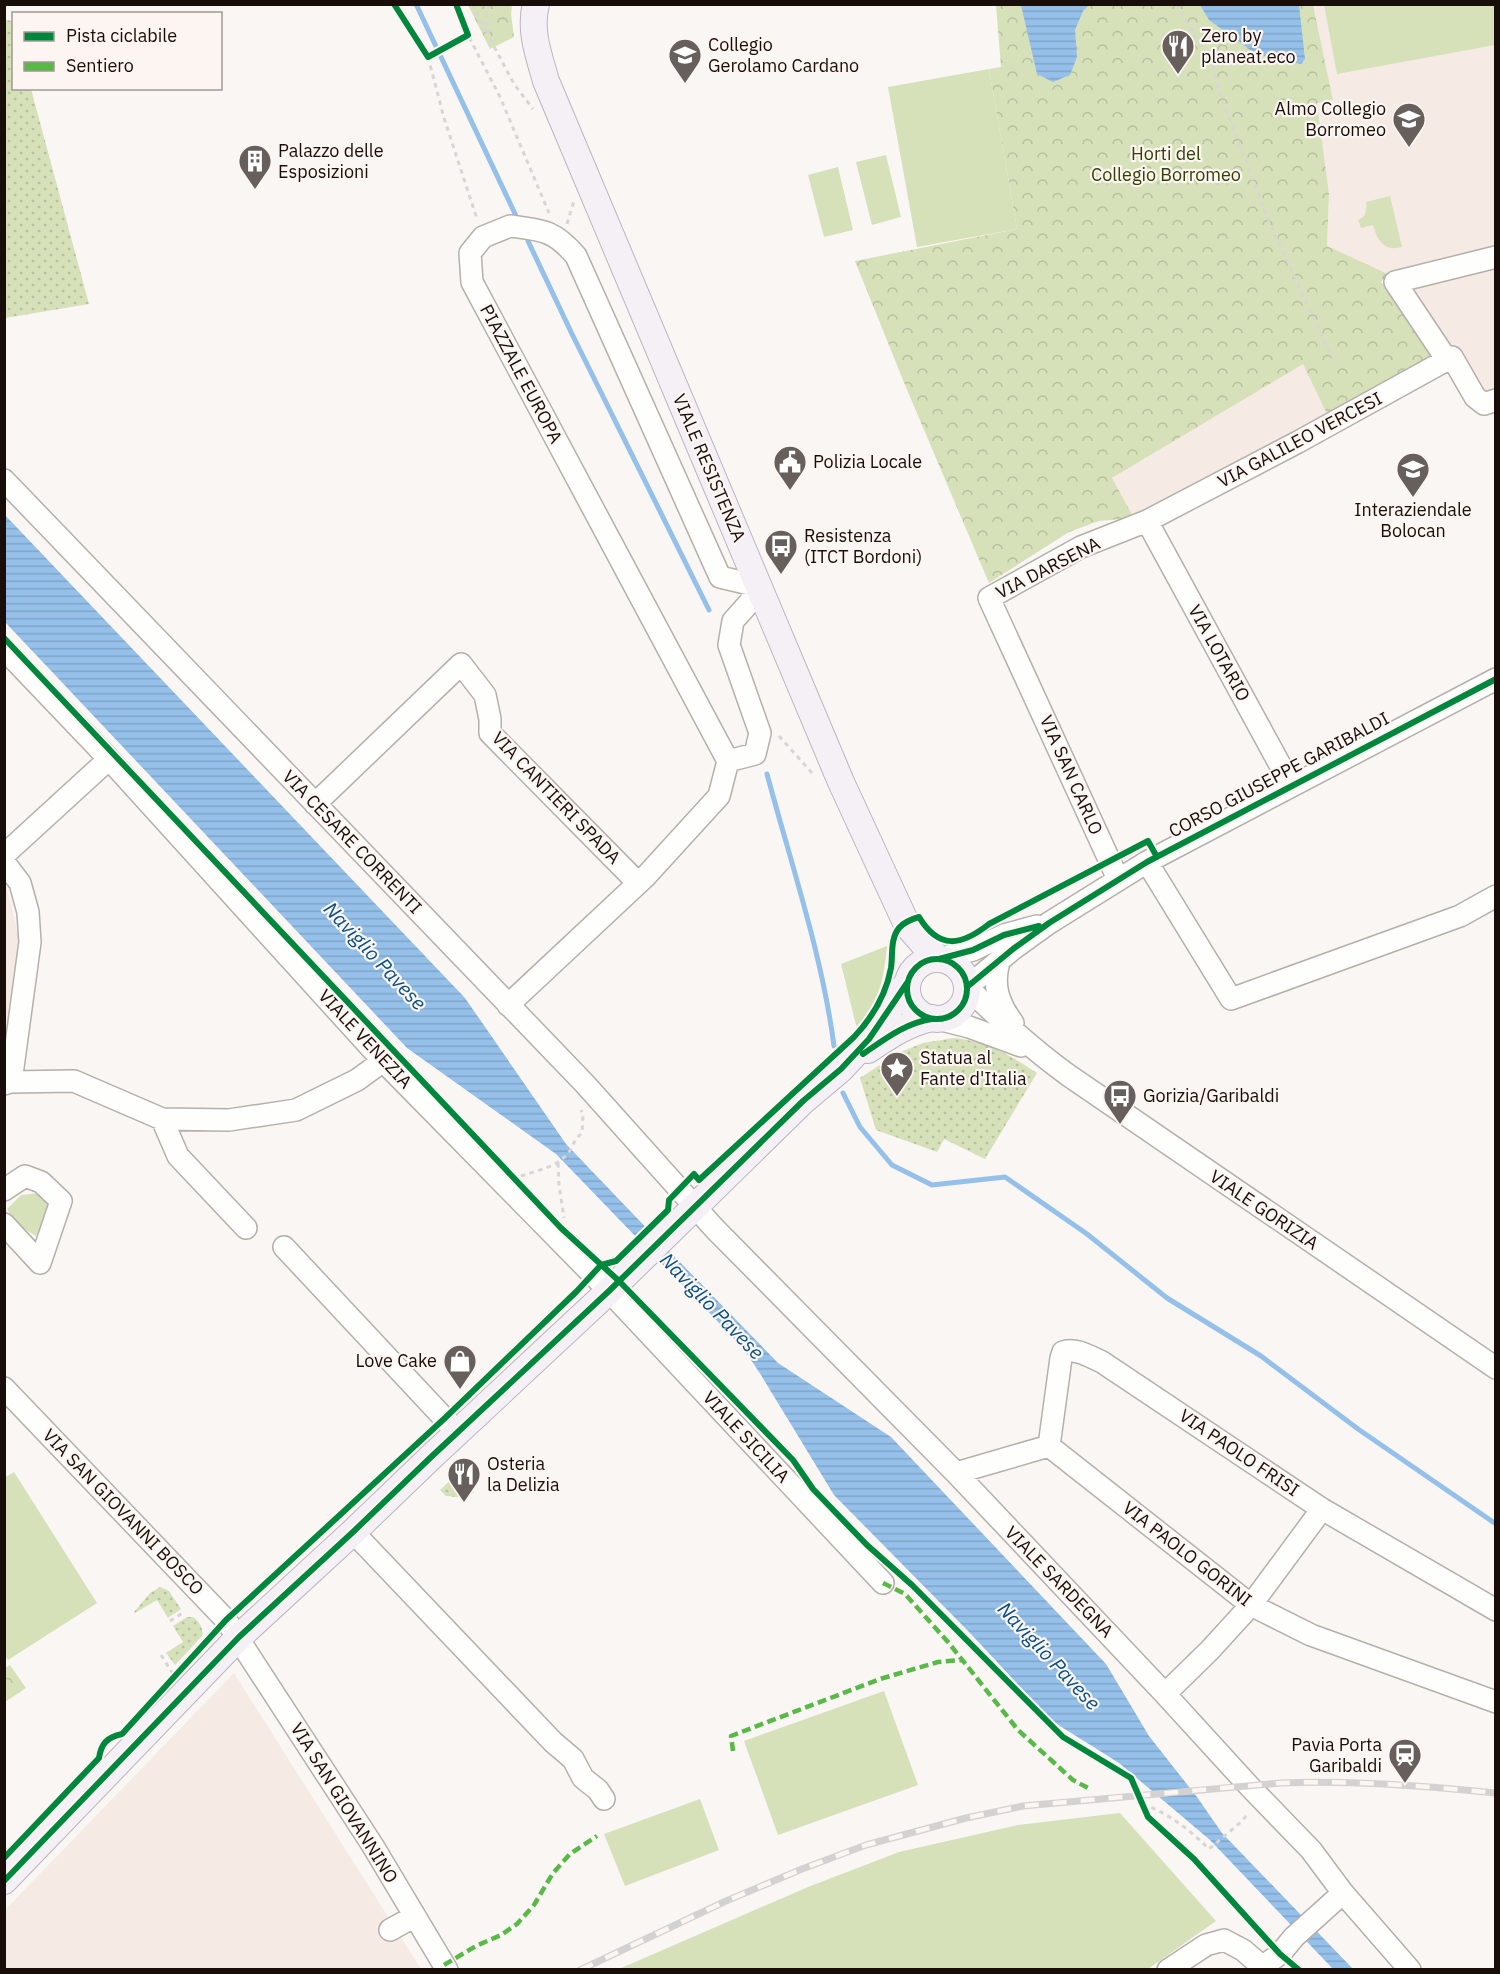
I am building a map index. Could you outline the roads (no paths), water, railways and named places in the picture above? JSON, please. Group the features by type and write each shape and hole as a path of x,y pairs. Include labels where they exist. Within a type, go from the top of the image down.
{"main road":[{"name":"VIALE RESISTENZA","path":"536,4 534,32 546,81 841,782 907,925 939,958"},
{"name":"VIALE RESISTENZA","path":"907,925 910,956 907,981"},
{"path":"4,1881 239,1637 614,1286 803,1101 841,1069 893,1033 912,1024 948,1017 957,1011 963,1003 967,987 965,977 957,966 939,958 920,963 913,970 869,1039 841,1069"},
{"path":"907,981 908,998 912,1007 919,1014 935,1019"}],"street":[{"name":"PIAZZALE EUROPA","path":"728,761 472,282 470,253 483,237 510,226 539,230 563,240 576,256 720,577 759,586"},
{"path":"1496,256 1395,282 1475,397 1484,404 1496,400"},
{"name":"VIA GALILEO VERCESI","path":"1148,521 1450,358"},
{"name":"VIA CESARE CORRENTI","path":"4,480 585,1084 695,1208"},
{"name":"VIA DARSENA","path":"1024,671 990,598 1081,547 1148,521"},
{"name":"VIA LOTARIO","path":"1148,521 1291,785"},
{"path":"508,1005 638,883 719,796 728,761 755,754 760,733 729,645 733,621 750,602 759,586"},
{"name":"VIALE VENEZIA","path":"4,649 109,759 383,1061 614,1286"},
{"name":"VIA CANTIERI SPADA","path":"315,804 461,664 485,695 490,719 490,733 638,883"},
{"name":"VIA SAN CARLO","path":"1024,671 1118,879"},
{"name":"CORSO GIUSEPPE GARIBALDI","path":"967,987 1049,923 1147,862 1496,679"},
{"path":"4,855 109,759"},
{"path":"4,861 20,883 28,912 30,942 8,1083 74,1081 162,1119 229,1120 297,1110 357,1080 383,1061"},
{"path":"1147,862 1231,999 1460,916 1496,896"},
{"name":"CORSO GIUSEPPE GARIBALDI","path":"939,958 973,950 1004,935 1049,923"},
{"name":"VIALE GORIZIA","path":"999,962 996,975 999,1001 1033,1050"},
{"name":"VIALE GORIZIA","path":"967,987 1004,1025 1033,1050 1496,1368"},
{"name":"VIALE GORIZIA","path":"935,1019 1033,1050"},
{"path":"162,1119 178,1156 246,1228"},
{"path":"4,1190 25,1176 41,1182 62,1201 40,1263 4,1224"},
{"name":"VIALE SARDEGNA","path":"695,1208 956,1473 1165,1694 1311,1850 1343,1893 1410,1970"},
{"path":"284,1247 458,1433"},
{"name":"VIALE SICILIA","path":"614,1286 883,1583"},
{"name":"VIA PAOLO FRISI","path":"1049,1446 1061,1358 1063,1352 1074,1351 1102,1362 1322,1509 1496,1610"},
{"name":"VIA SAN GIOVANNI BOSCO","path":"4,1388 226,1620 239,1637"},
{"path":"956,1473 1049,1446"},
{"name":"VIA PAOLO GORINI","path":"1049,1446 1251,1605 1311,1635 1496,1702"},
{"path":"1165,1694 1251,1605 1322,1509"},
{"path":"353,1532 553,1742 573,1759 583,1778 598,1790 604,1799"},
{"name":"VIA SAN GIOVANNINO","path":"239,1637 374,1846 447,1970"},
{"path":"1168,1970 1206,1945 1224,1940 1235,1944 1264,1968 1294,1937 1343,1893"},
{"path":"390,1930 415,1916"}],"water":[{"path":"1021,5 1089,5 1083,11 1075,30 1077,57 1070,75 1053,82 1037,74"},
{"path":"1200,5 1299,5 1305,59 1301,64 1256,54 1209,20"},
{"name":"Naviglio Pavese","path":"4,514 465,998 566,1144 633,1214 778,1363 891,1437 1106,1664 1149,1736 1222,1833 1353,1969 1333,1969 1210,1840 1119,1763 1052,1721 971,1634 834,1495 743,1348 556,1154 407,1048 5,622"}],"waterway":[{"path":"416,4 517,218"},
{"path":"528,241 709,610"},
{"path":"767,774 814,943 834,1046"},
{"path":"843,1093 860,1127 892,1165 932,1185 1005,1177 1087,1234 1167,1298 1261,1356 1358,1429 1496,1524"}],"railway":[{"path":"580,1970 726,1901 866,1845 966,1818 1023,1806 1307,1782 1415,1786 1496,1793"}],"place":[{"name":"Zero by planeat.eco","path":"1178,75"},
{"name":"Collegio Gerolamo Cardano","path":"685,84"},
{"name":"Almo Collegio Borromeo","path":"1409,148"},
{"name":"Palazzo delle Esposizioni","path":"255,190"},
{"name":"Polizia Locale","path":"790,491"},
{"name":"Interaziendale Bolocan","path":"1413,498"},
{"name":"Resistenza (ITCT Bordoni)","path":"781,575"},
{"name":"Statua al Fante d'Italia","path":"897,1097"},
{"name":"Gorizia/Garibaldi","path":"1120,1125"},
{"name":"Love Cake","path":"460,1390"},
{"name":"Osteria la Delizia","path":"464,1503"},
{"name":"Pavia Porta Garibaldi","path":"1405,1784"}],"park label":[{"name":"Horti del Collegio Borromeo","path":"1166,164"}]}
